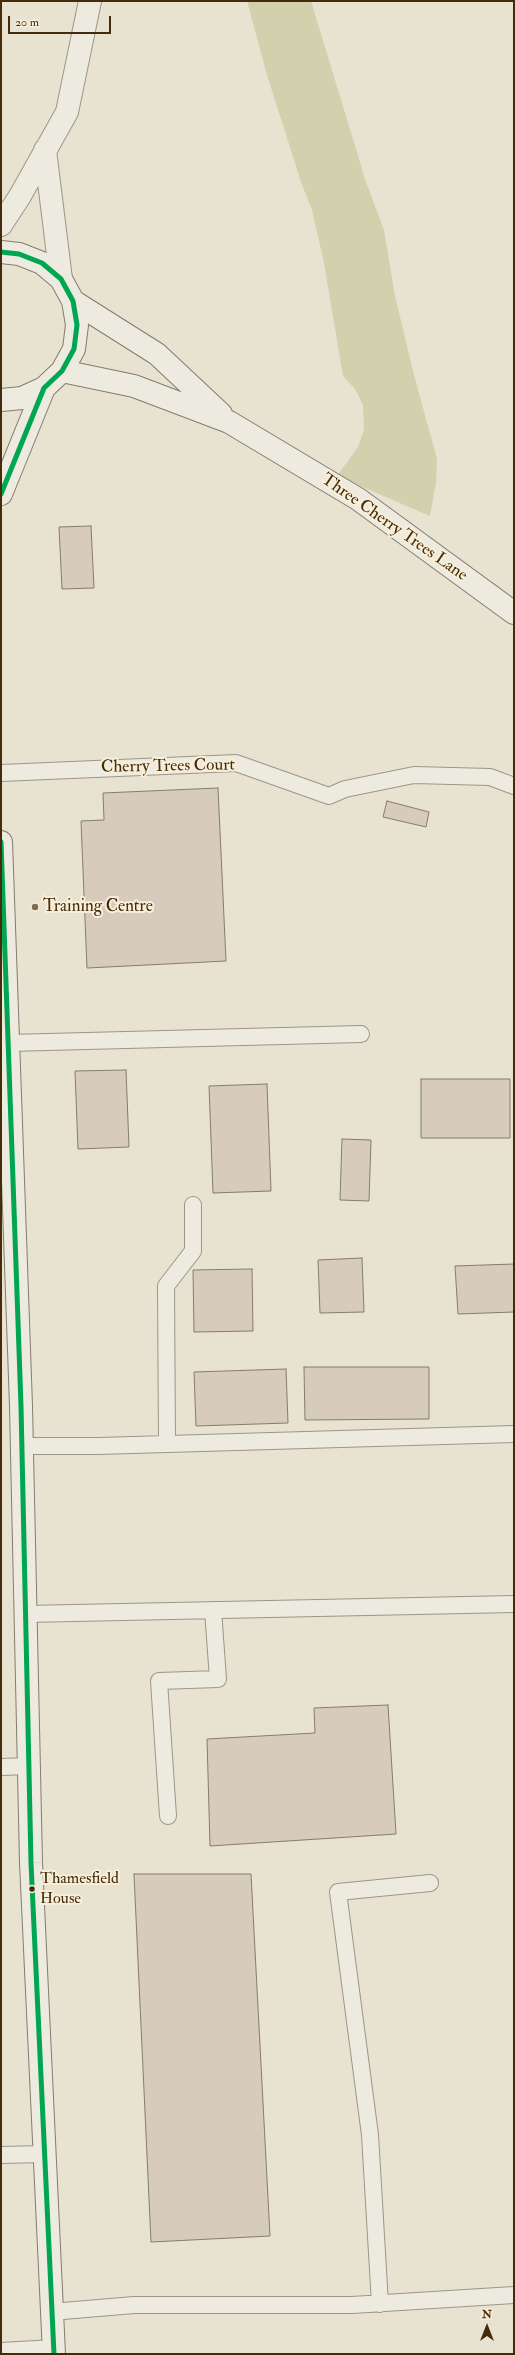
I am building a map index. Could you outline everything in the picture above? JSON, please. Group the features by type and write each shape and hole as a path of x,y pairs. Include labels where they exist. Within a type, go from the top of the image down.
{"street":[{"path":"1,225 20,196 67,112 90,1"},
{"path":"45,150 60,279"},
{"name":"Three Cherry Trees Lane","path":"1,252 19,254 42,263 60,279 73,301 77,325 74,349 62,371 44,388 22,398 1,400"},
{"name":"Three Cherry Trees Lane","path":"73,301 156,354 229,422"},
{"name":"Three Cherry Trees Lane","path":"62,371 134,386 229,422 358,499 514,613"},
{"path":"1,494 44,388"},
{"path":"1,842 22,1446 29,1766 44,2154 54,2351"}],"lane":[{"name":"Cherry Trees Court","path":"1,773 236,763 329,796 345,789 414,775 490,777 514,786"},
{"path":"8,1043 361,1034"},
{"path":"167,1444 166,1286 193,1251 193,1205"},
{"path":"22,1446 167,1444 514,1434"},
{"path":"25,1614 514,1604"},
{"path":"168,1816 159,1681 218,1679 213,1610"},
{"path":"1,1767 29,1766"},
{"path":"380,2304 370,2135 338,1892 430,1883"},
{"path":"1,2155 44,2154"},
{"path":"51,2312 134,2305 380,2304 514,2295"},
{"path":"1,2351 54,2351"}],"green space":[{"path":"247,1 311,1 366,182 384,230 395,296 414,375 437,459 436,482 430,516 337,476 358,447 364,430 363,405 355,389 343,376 324,263 312,210 301,182 267,75"}],"building":[{"path":"91,526 94,588 62,589 59,527"},
{"path":"218,788 226,961 87,968 81,821 104,820 103,793"},
{"path":"387,801 429,812 426,827 383,817"},
{"path":"126,1070 129,1147 78,1149 75,1071"},
{"path":"421,1079 510,1079 510,1138 421,1138"},
{"path":"267,1084 271,1191 213,1193 209,1086"},
{"path":"342,1139 371,1140 369,1201 340,1200"},
{"path":"362,1258 364,1312 320,1313 318,1260"},
{"path":"514,1264 514,1312 458,1314 455,1266"},
{"path":"252,1269 253,1331 194,1332 193,1270"},
{"path":"304,1367 429,1367 429,1419 305,1420"},
{"path":"286,1369 288,1423 196,1426 194,1372"},
{"path":"388,1705 396,1834 210,1846 207,1739 315,1733 314,1708"},
{"path":"134,1874 251,1874 270,2236 151,2242"}],"transit line":[{"path":"1,252 19,254 42,263 61,279 73,301 77,325 74,349 62,371 44,388 1,494"},
{"path":"1,842 21,1406 31,1863 54,2354"}],"place":[{"name":"Training Centre","path":"35,907"},
{"name":"Thamesfield House","path":"32,1889"}]}
